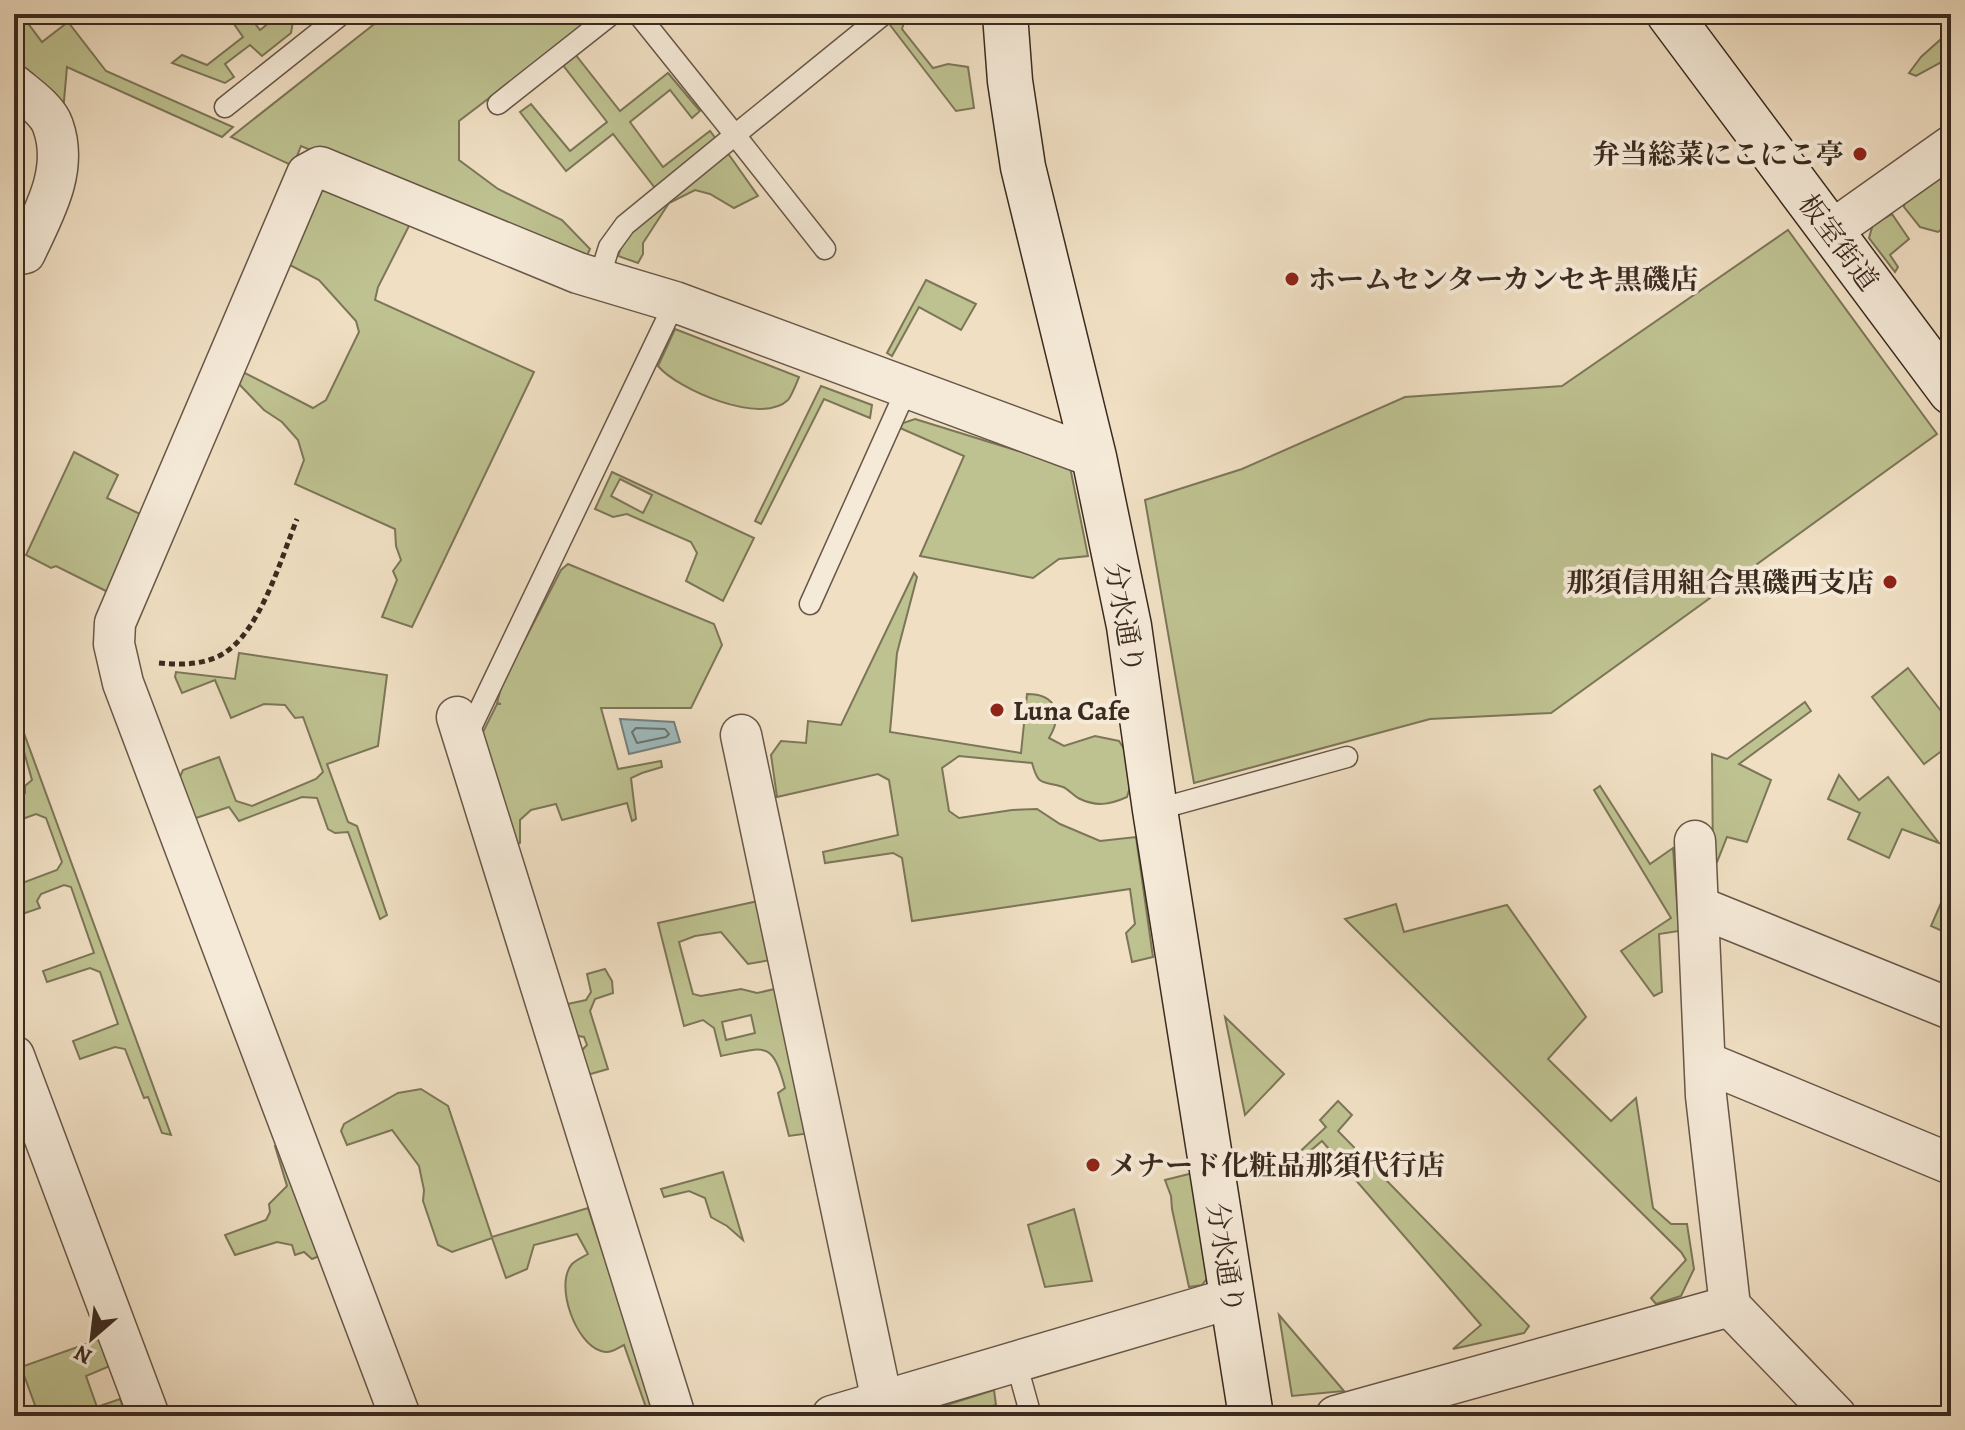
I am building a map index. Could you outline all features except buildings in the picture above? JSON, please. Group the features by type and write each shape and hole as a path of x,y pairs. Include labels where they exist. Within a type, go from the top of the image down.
{"street":[{"name":"分水通り","path":"1005,14 1010,81 1023,167 1094,457 1129,626 1251,1416"},
{"name":"板室街道","path":"1669,14 1951,392"},
{"path":"14,85 53,124 59,157 54,190 18,263"},
{"path":"1831,231 1951,146"},
{"path":"400,1416 145,743 115,655 115,623 307,174 320,167 578,273 675,302 1094,457"},
{"path":"461,728 675,1416"},
{"path":"741,735 882,1401"},
{"path":"1695,841 1706,1096 1730,1306 1836,1416"},
{"path":"1699,907 1951,1009"},
{"path":"14,1056 25,1119 149,1416"},
{"path":"1705,1062 1951,1164"},
{"path":"832,1416 1232,1298"},
{"path":"1336,1416 1730,1306"}],"lane":[{"path":"225,107 342,14"},
{"path":"498,104 612,14"},
{"path":"638,14 825,249"},
{"path":"599,279 609,247 625,225 884,14"},
{"path":"461,728 675,302"},
{"path":"810,604 907,388"},
{"path":"1155,810 1347,757"},
{"path":"1016,1362 1031,1416"}],"path":[{"path":"115,655 182,665 222,654 242,637 257,614 297,519"}],"green space":[{"path":"14,14 21,14 42,42 68,22 106,71 233,127 222,137 67,67 63,112 14,72"},
{"path":"227,14 248,14 260,30 280,14 287,14 293,21 291,33 262,56 250,45 225,64 234,77 225,83 172,63 182,55 207,65 243,37"},
{"path":"387,14 600,14 459,121 459,160 498,189 562,220 590,249 584,262 301,146 293,166 231,137"},
{"path":"904,14 915,14 904,22 902,29 933,68 948,64 968,67 974,108 956,111 890,25"},
{"path":"1951,30 1951,57 1916,76 1909,73 1921,57"},
{"path":"575,54 620,111 668,73 700,111 692,118 670,90 630,122 663,167 710,131 716,139 655,188 613,134 566,171 520,112 531,104 570,151 607,122 562,64"},
{"path":"727,152 758,196 734,208 710,194 695,190 669,203 643,243 643,254 638,263 618,256 632,230"},
{"path":"1941,168 1951,178 1951,222 1938,232 1920,227 1904,207 1905,196"},
{"path":"336,186 412,220 378,287 375,300 534,372 412,627 382,617 397,580 393,571 401,560 395,529 295,484 304,460 298,440 238,383 243,372 313,408 326,400 359,332 356,321 319,280 284,262 312,194"},
{"path":"1892,214 1909,239 1890,255 1898,267 1895,272 1869,238 1873,224"},
{"path":"1788,230 1937,434 1551,713 1430,719 1194,783 1145,500 1242,469 1405,397 1562,386"},
{"path":"926,280 976,304 961,330 919,307 892,356 887,353"},
{"path":"675,329 799,377 788,400 775,407 740,407 683,385 658,366"},
{"path":"821,386 872,405 870,418 824,399 761,524 755,521"},
{"path":"915,419 1070,467 1088,556 1059,559 1033,578 920,556 964,456 900,428 903,423"},
{"path":"74,452 118,475 107,498 142,515 110,593 26,555"},
{"path":"612,472 754,538 723,601 686,581 697,553 691,542 627,514 613,517 595,509","holes":["620,479 652,495 643,513 611,496"]},
{"path":"568,564 714,624 722,645 691,708 601,708 618,769 661,761 662,767 631,778 636,819 632,821 627,803 562,820 556,804 531,810 520,820 520,843 511,848 477,744 497,704 501,704 497,703 502,684 561,570"},
{"path":"914,573 917,577 897,653 890,732 1021,753 1027,694 1051,702 1056,721 1049,738 1064,746 1095,736 1119,741 1129,761 1131,782 1127,797 1108,803 1085,801 1063,787 1042,782 1032,763 959,756 942,768 949,811 959,818 1037,809 1060,824 1100,841 1136,837 1153,957 1132,962 1126,933 1135,924 1130,889 912,921 902,858 893,853 825,863 823,852 898,835 889,780 878,774 777,797 771,755 781,741 806,743 808,721 841,725"},
{"path":"239,653 387,675 378,746 327,764 348,822 357,826 387,915 380,919 348,832 335,833 328,829 317,798 302,797 239,821 229,807 193,819 178,781 183,770 219,757 236,801 252,806 316,779 323,772 303,717 295,718 285,705 264,704 231,718 215,680 182,693 176,672 235,679"},
{"path":"1908,668 1951,724 1951,744 1924,764 1872,697"},
{"path":"1805,702 1811,711 1739,764 1771,780 1747,842 1727,837 1713,865 1712,754 1727,759"},
{"path":"14,706 171,1135 162,1133 125,1049 115,1047 80,1059 73,1041 118,1024 100,972 90,968 47,982 43,971 94,953 71,887 64,885 41,894 37,901 40,908 19,915 16,922 18,929 14,931 14,907 19,905 14,886 57,870 62,862 46,818 36,814 14,822 14,797 25,793 25,786 32,780 22,745 14,740"},
{"path":"1839,775 1859,800 1888,777 1939,843 1902,829 1889,858 1848,839 1860,813 1828,799"},
{"path":"1600,786 1650,864 1673,848 1679,931 1659,934 1662,992 1654,996 1621,951 1671,918 1594,790"},
{"path":"1951,880 1951,935 1931,926"},
{"path":"758,901 771,960 748,964 721,932 679,942 693,994 701,996 741,989 757,993 779,988 811,1133 789,1136 778,1093 785,1088 771,1054 748,1050 721,1056 714,1028 703,1020 684,1026 658,923","holes":["751,1015 755,1033 726,1040 722,1022"]},
{"path":"1396,904 1404,932 1507,905 1586,1017 1548,1059 1611,1121 1636,1098 1653,1208 1671,1224 1687,1224 1694,1269 1681,1296 1656,1304 1651,1298 1686,1260 1681,1252 1345,919"},
{"path":"605,969 612,981 613,993 595,999 590,1011 608,1069 587,1075 580,1052 587,1045 584,1037 572,1035 563,1005 586,1000 591,992 587,974"},
{"path":"1225,1017 1284,1074 1245,1115"},
{"path":"421,1089 448,1106 492,1237 588,1208 657,1416 649,1416 624,1345 611,1351 601,1351 592,1346 583,1337 570,1313 565,1285 567,1273 572,1264 588,1254 577,1234 534,1245 527,1269 506,1278 492,1238 452,1252 438,1245 423,1201 419,1166 392,1130 347,1145 341,1131 344,1124 398,1093"},
{"path":"1338,1101 1352,1115 1338,1131 1529,1326 1524,1333 1453,1349 1481,1325 1322,1141 1291,1167 1289,1162 1326,1127 1320,1120"},
{"path":"281,1143 322,1255 312,1259 304,1252 295,1255 292,1245 277,1242 235,1255 225,1235 266,1220 270,1212 269,1204 287,1186 275,1146"},
{"path":"723,1172 743,1240 711,1217 705,1198 689,1191 664,1197 661,1189"},
{"path":"1193,1173 1209,1276 1202,1285 1189,1287 1165,1180"},
{"path":"1074,1209 1092,1281 1045,1287 1028,1225"},
{"path":"1279,1315 1344,1391 1292,1396"},
{"path":"100,1339 110,1366 86,1376 97,1407 120,1399 126,1416 92,1416 87,1412 75,1416 39,1416 21,1367"},
{"path":"994,1390 996,1405 957,1416 939,1416 937,1408"}],"water":[{"path":"620,719 674,722 680,742 629,754"}],"place":[{"name":"弁当総菜にこにこ亭","path":"1860,154"},
{"name":"ホームセンターカンセキ黒磯店","path":"1292,279"},
{"name":"那須信用組合黒磯西支店","path":"1890,582"},
{"name":"Luna Cafe","path":"997,710"},
{"name":"メナード化粧品那須代行店","path":"1093,1165"}]}
